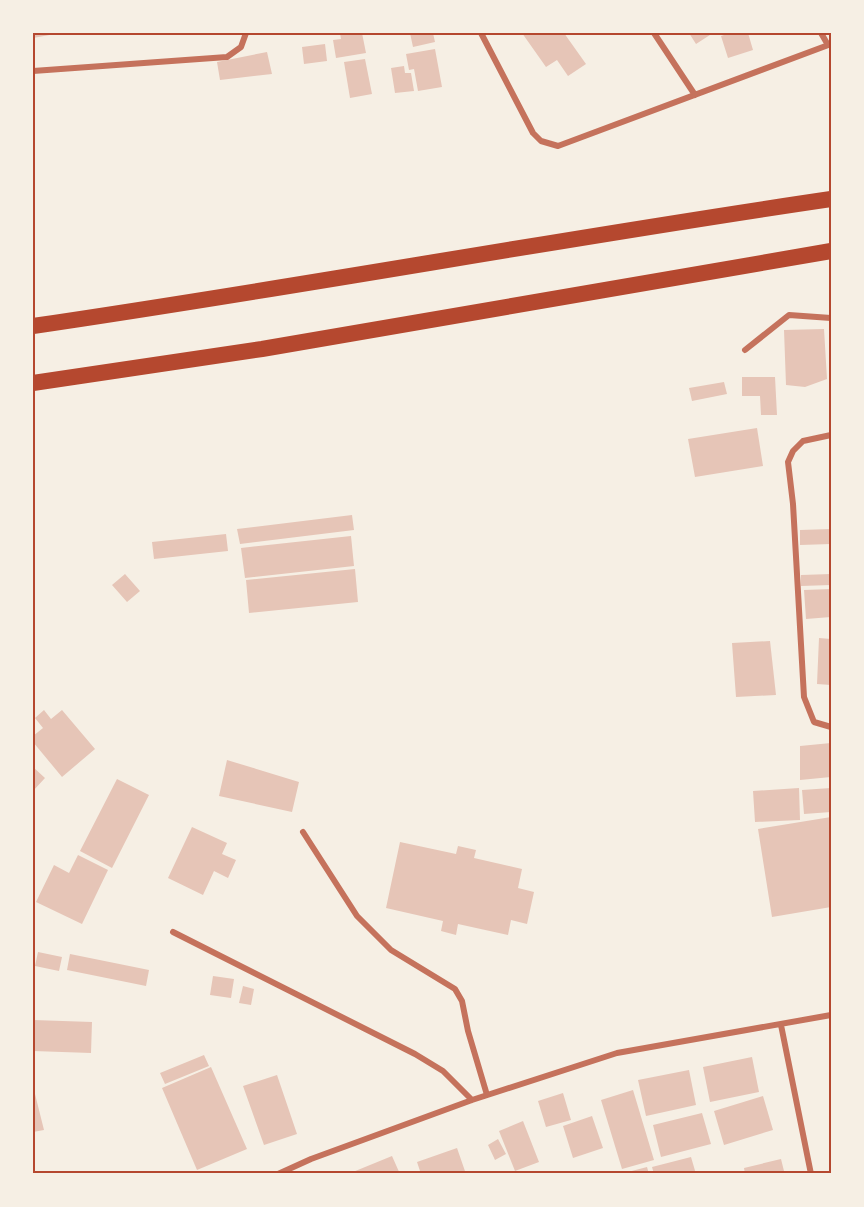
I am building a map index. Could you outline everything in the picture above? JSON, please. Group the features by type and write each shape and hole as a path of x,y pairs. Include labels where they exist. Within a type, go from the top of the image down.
{"highway":[{"path":"33,326 268,291 624,230 831,199"},
{"path":"33,383 285,345 831,251"}],"street":[{"path":"33,71 227,57 241,47 246,33"},
{"path":"481,33 533,133 550,145 558,146 829,44 821,33"},
{"path":"654,33 695,95"},
{"path":"745,350 789,315 831,318"},
{"path":"831,435 803,441 793,451 788,462 793,504 804,698 814,722 831,727"},
{"path":"303,832 357,916 391,950 455,989 462,1000 468,1031 487,1095"},
{"path":"172,932 415,1054 443,1071 472,1100"},
{"path":"279,1174 311,1159 472,1100 617,1053 831,1015"},
{"path":"781,1025 811,1174"}],"building":[{"path":"33,33 55,33 55,34 33,38"},
{"path":"340,33 362,33 366,53 336,58 333,40 341,39"},
{"path":"410,33 433,33 435,42 413,47"},
{"path":"522,33 564,33 586,64 568,76 557,60 546,67"},
{"path":"689,33 713,33 696,44"},
{"path":"730,33 748,33 753,50 728,58 721,36"},
{"path":"325,44 327,61 304,64 302,47"},
{"path":"435,49 442,87 418,91 414,69 409,70 406,54"},
{"path":"267,52 272,74 220,80 217,62"},
{"path":"365,59 372,94 350,98 344,62"},
{"path":"404,66 405,73 411,73 414,91 395,93 391,68"},
{"path":"824,329 827,379 805,387 786,385 784,330"},
{"path":"742,377 775,377 777,415 761,415 760,396 742,396"},
{"path":"724,382 727,394 692,401 689,388"},
{"path":"757,428 763,466 695,477 688,439"},
{"path":"352,515 354,530 240,544 237,529"},
{"path":"831,529 831,544 800,545 800,530"},
{"path":"226,534 228,551 154,559 152,542"},
{"path":"351,536 354,566 245,578 241,548"},
{"path":"355,569 358,602 249,613 246,580"},
{"path":"125,574 140,591 127,602 112,585"},
{"path":"831,574 831,585 801,586 801,575"},
{"path":"831,589 831,617 806,619 804,590"},
{"path":"819,638 831,639 831,685 817,684"},
{"path":"770,641 776,695 736,697 732,643"},
{"path":"44,710 51,719 62,710 95,749 62,777 33,742 33,736 43,728 35,718"},
{"path":"831,743 831,777 800,780 800,746"},
{"path":"227,760 299,782 292,812 219,796"},
{"path":"33,767 45,778 33,791"},
{"path":"117,779 149,795 112,868 80,851"},
{"path":"799,788 800,820 755,822 753,791"},
{"path":"831,788 831,812 804,814 802,790"},
{"path":"831,817 831,907 772,917 758,829"},
{"path":"192,827 227,843 222,854 236,860 228,878 214,871 203,895 168,878"},
{"path":"400,842 456,854 458,846 476,850 474,858 522,869 518,888 534,892 527,924 511,920 508,935 458,924 456,935 441,931 443,921 386,908"},
{"path":"78,855 108,870 82,924 36,902 54,865 69,873"},
{"path":"38,952 62,957 59,971 35,966"},
{"path":"70,954 149,970 146,986 67,970"},
{"path":"213,976 234,979 231,998 210,995"},
{"path":"243,986 254,989 251,1005 239,1003"},
{"path":"33,1020 92,1022 91,1053 33,1051"},
{"path":"204,1055 209,1066 165,1084 160,1073"},
{"path":"752,1057 759,1092 710,1102 703,1067"},
{"path":"211,1067 247,1149 197,1170 162,1088"},
{"path":"689,1070 696,1105 646,1116 638,1080"},
{"path":"277,1075 297,1134 264,1145 243,1086"},
{"path":"33,1086 44,1130 33,1132"},
{"path":"633,1090 654,1160 622,1169 601,1100"},
{"path":"563,1093 571,1120 546,1127 538,1101"},
{"path":"763,1096 773,1130 724,1145 714,1111"},
{"path":"702,1113 711,1144 661,1157 653,1125"},
{"path":"592,1116 603,1148 573,1158 563,1126"},
{"path":"523,1121 539,1162 515,1171 499,1131"},
{"path":"498,1139 506,1154 495,1160 488,1145"},
{"path":"457,1148 466,1174 421,1174 417,1162"},
{"path":"392,1156 400,1174 348,1174"},
{"path":"691,1157 696,1174 654,1174 652,1167"},
{"path":"781,1159 784,1171 745,1174 744,1168"},
{"path":"647,1167 649,1174 624,1174 624,1173"}]}
